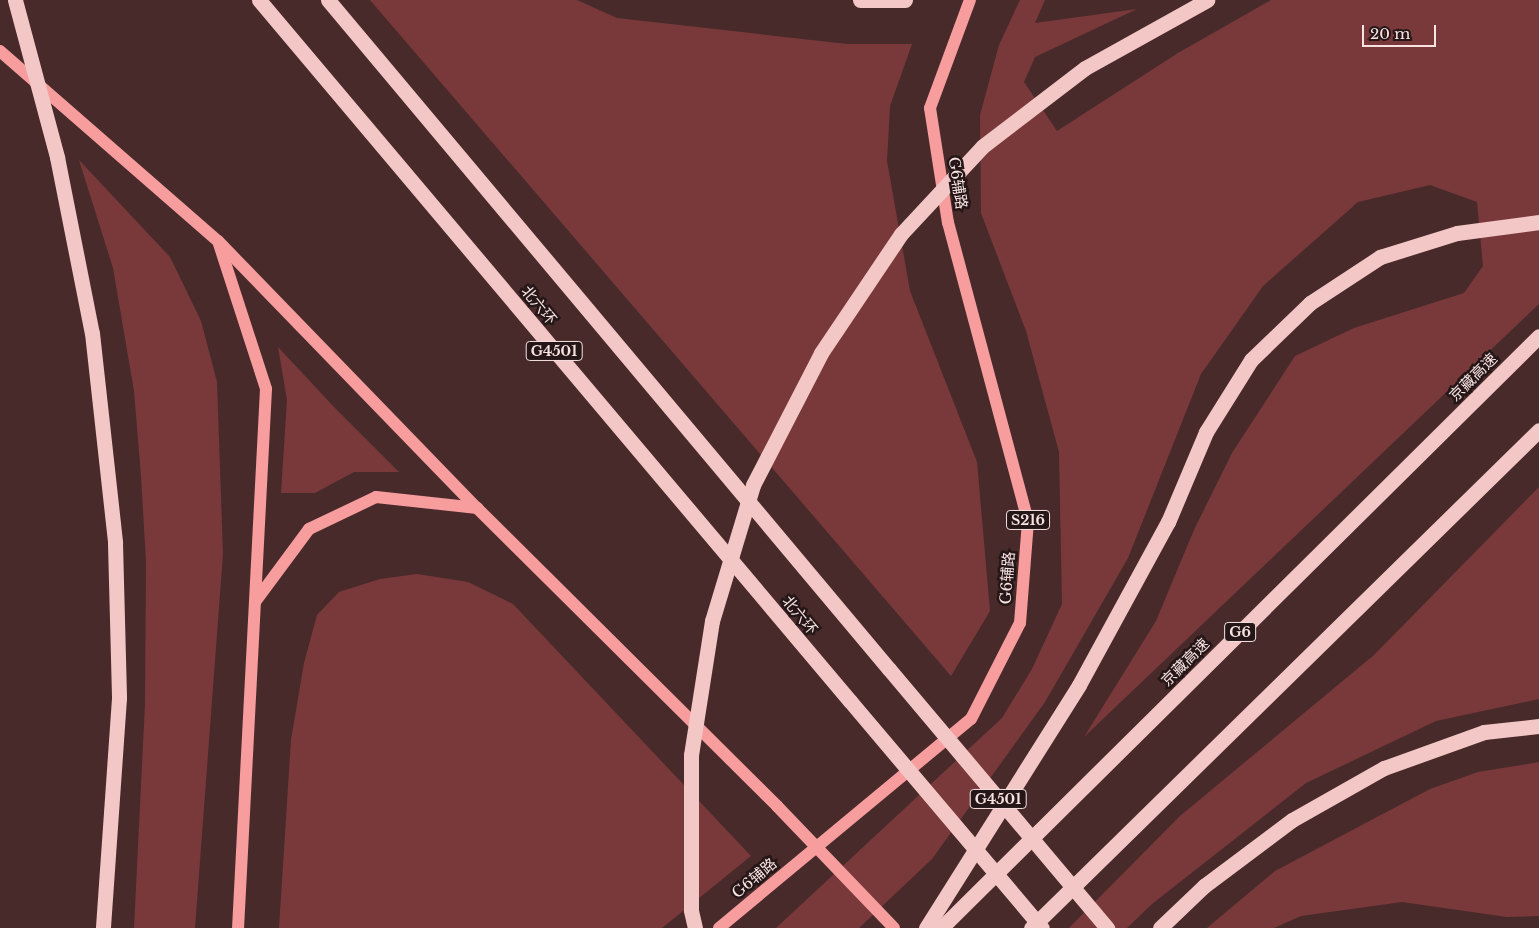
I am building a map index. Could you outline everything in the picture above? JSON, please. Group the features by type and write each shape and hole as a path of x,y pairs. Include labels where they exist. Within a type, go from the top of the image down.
{"highway":[{"path":"15,0 57,157 92,332 115,543 119,698 103,928"},
{"name":"北六环","path":"259,0 850,702 1043,928"},
{"name":"G4501","path":"328,0 1106,928"},
{"path":"866,1 905,0"},
{"path":"695,928 692,910 691,755 712,621 753,485 821,353 901,234 982,146 1085,68 1207,0"},
{"path":"926,928 1079,685 1168,522 1206,432 1251,360 1310,303 1380,257 1457,233 1539,222"},
{"name":"京藏高速","path":"941,928 1539,336"},
{"path":"1031,928 1539,430"},
{"path":"1160,928 1204,886 1292,820 1384,768 1484,732 1539,726"},
{"path":"1043,928 1102,858"}],"main road":[{"name":"G6辅路","path":"719,928 971,719 1020,622 1028,521 948,223 930,108 970,0"},
{"path":"0,50 218,241 477,508 778,806 894,928"},
{"path":"218,241 266,389 238,928"},
{"path":"255,602 309,529 376,497 477,508"}],"shaded area":[{"path":"370,0 577,0 617,18 847,44 912,44 890,106 887,161 910,291 977,462 990,611 951,676"},
{"path":"1020,0 1045,0 1035,23 1137,9 1035,57 1024,82 1057,131 1178,53 1271,0 1539,0 1539,304 1084,737 1156,621 1194,530 1232,453 1295,356 1354,328 1464,293 1483,266 1477,202 1430,185 1358,202 1263,286 1201,374 1128,558 1045,702 932,859 859,928 776,928 1002,718 1032,669 1062,604 1059,452 1026,331 981,213 980,115 999,45"},
{"path":"79,160 170,257 201,321 217,382 223,554 195,928 134,928 145,704 146,562 141,476 134,391 113,268"},
{"path":"278,347 399,472 354,472 315,493 281,493 287,400"},
{"path":"1539,487 1539,699 1436,721 1306,783 1152,904 1127,928 1069,928 1180,816 1374,655"},
{"path":"417,574 468,582 513,604 751,856 662,928 279,928 291,740 304,663 317,615 339,592 380,579"},
{"path":"1539,762 1539,916 1507,917 1402,902 1301,916 1274,928 1207,928 1275,871 1430,789 1478,772"}]}
